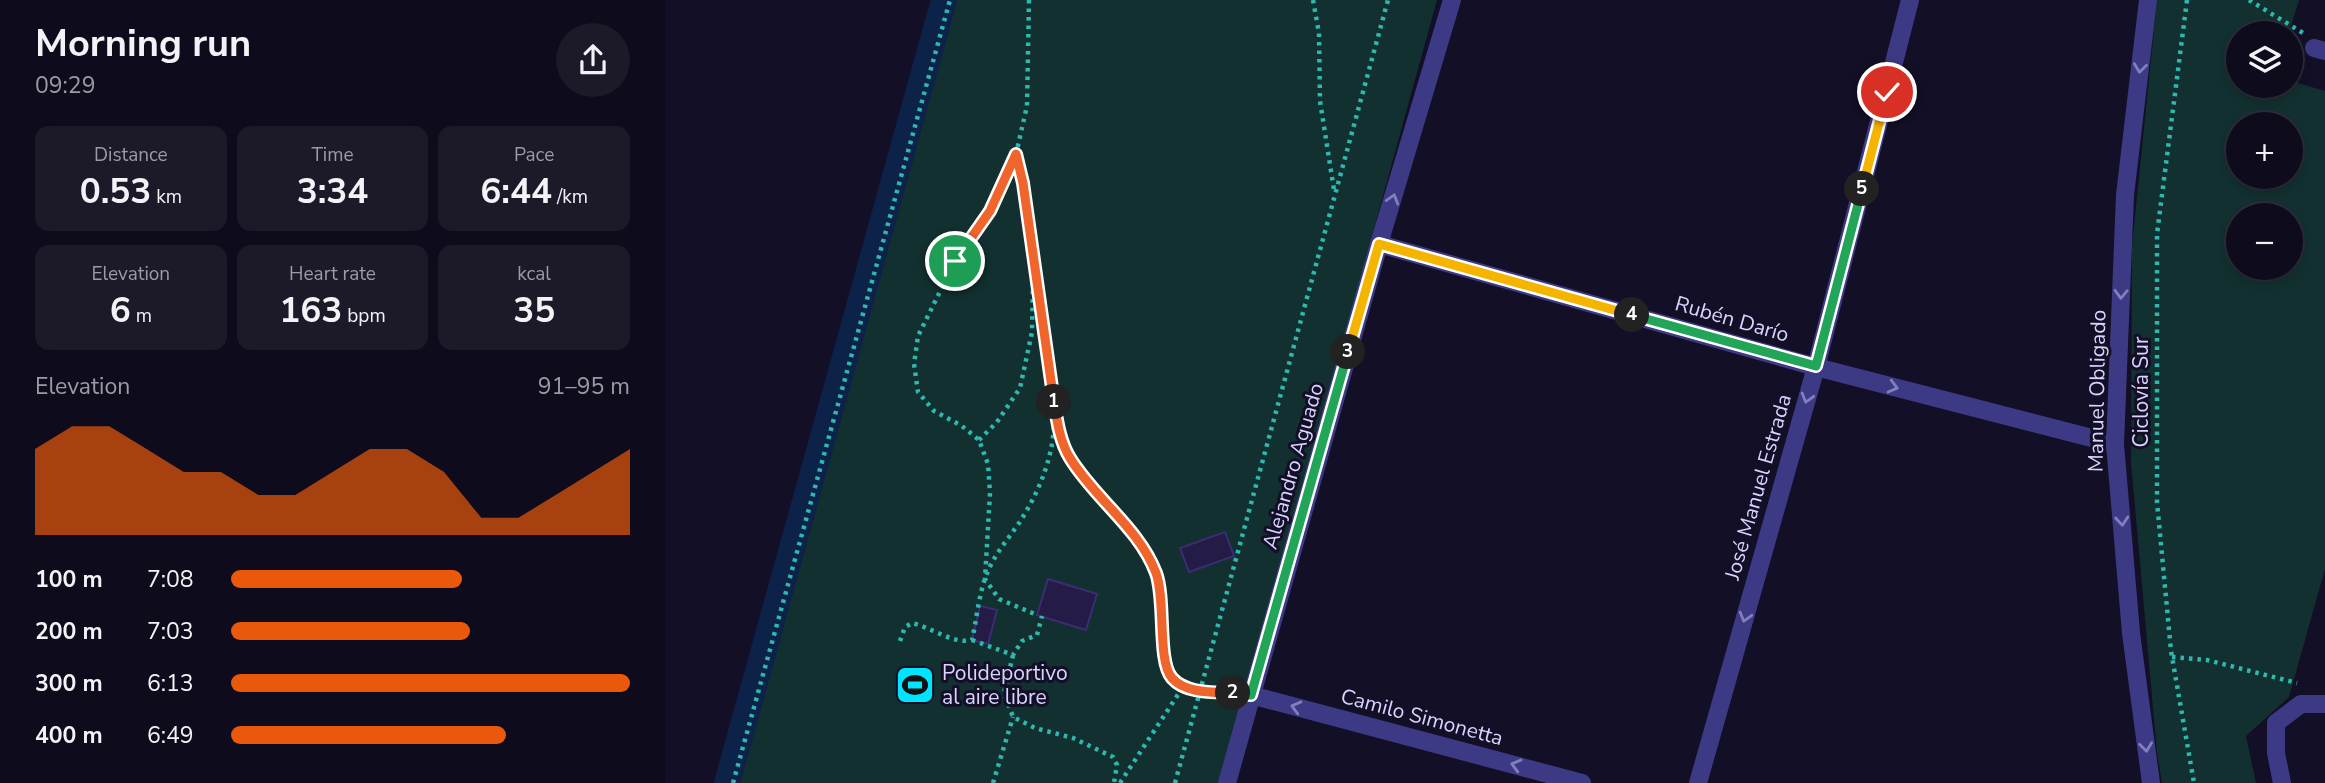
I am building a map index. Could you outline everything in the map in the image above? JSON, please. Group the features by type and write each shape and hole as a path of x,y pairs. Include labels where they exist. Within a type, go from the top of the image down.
{"street":[{"name":"Alejandro Aguado","path":"1227,783 1379,244 1452,0"},
{"name":"José Manuel Estrada","path":"1698,783 1816,366 1910,0"},
{"name":"Manuel Obligado","path":"2148,0 2125,195 2115,444 2131,633 2151,783"},
{"name":"Rubén Darío","path":"1379,244 1816,366 2115,444"},
{"name":"Camilo Simonetta","path":"1251,695 1582,783"},
{"path":"2282,783 2276,753 2276,723 2301,704 2325,704"}],"path":[{"path":"733,783 950,0"},
{"path":"972,640 985,579 990,493 988,464 979,440 962,426 933,411 918,392 914,364 918,336 955,261 990,211 1016,154 1027,106 1029,0"},
{"path":"1314,0 1319,33 1318,70 1322,112 1334,182 1332,209"},
{"path":"1175,783 1388,0"},
{"name":"Ciclovía Sur","path":"2187,0 2157,234 2157,502 2172,657 2194,783"},
{"path":"2249,0 2318,46"},
{"path":"1016,154 1023,183 1058,428 1069,457 1145,550 1157,575 1162,603 1164,660 1172,678 1190,689 1251,695"},
{"path":"979,440 997,422 1020,388 1032,332 1033,265"},
{"path":"985,579 999,550 1034,499 1045,472 1053,437 1053,397"},
{"path":"985,579 999,599 1040,615 1037,635 1022,641 1013,655 1004,693 1013,717 993,783"},
{"path":"900,641 905,627 912,623 936,630 957,641 972,640 1013,655"},
{"path":"2172,657 2207,660 2300,684"},
{"path":"1120,783 1179,693 1190,689"},
{"path":"1013,717 1035,728 1073,738 1113,757 1117,765 1114,783"}],"green space":[{"path":"936,0 1437,0 1221,783 719,783"},
{"path":"2157,0 2299,0 2293,21 2226,21 2226,98 2303,98 2303,85 2325,91 2325,569 2289,697 2246,736 2256,783 2162,783 2131,462 2132,246"}],"building":[{"path":"1225,532 1234,556 1189,572 1180,548"},
{"path":"1048,579 1097,594 1086,630 1037,615"},
{"path":"980,606 997,610 988,644 972,640"}],"waterway":[{"path":"727,783 944,0"}],"place":[{"name":"Polideportivo al aire libre","path":"915,685"}],"route":[{"path":"955,261 990,211 1016,154 1023,183 1058,428 1069,457 1145,550 1157,575 1162,603 1164,660 1172,678 1190,689 1251,695 1379,244 1816,366 1887,92"}]}
